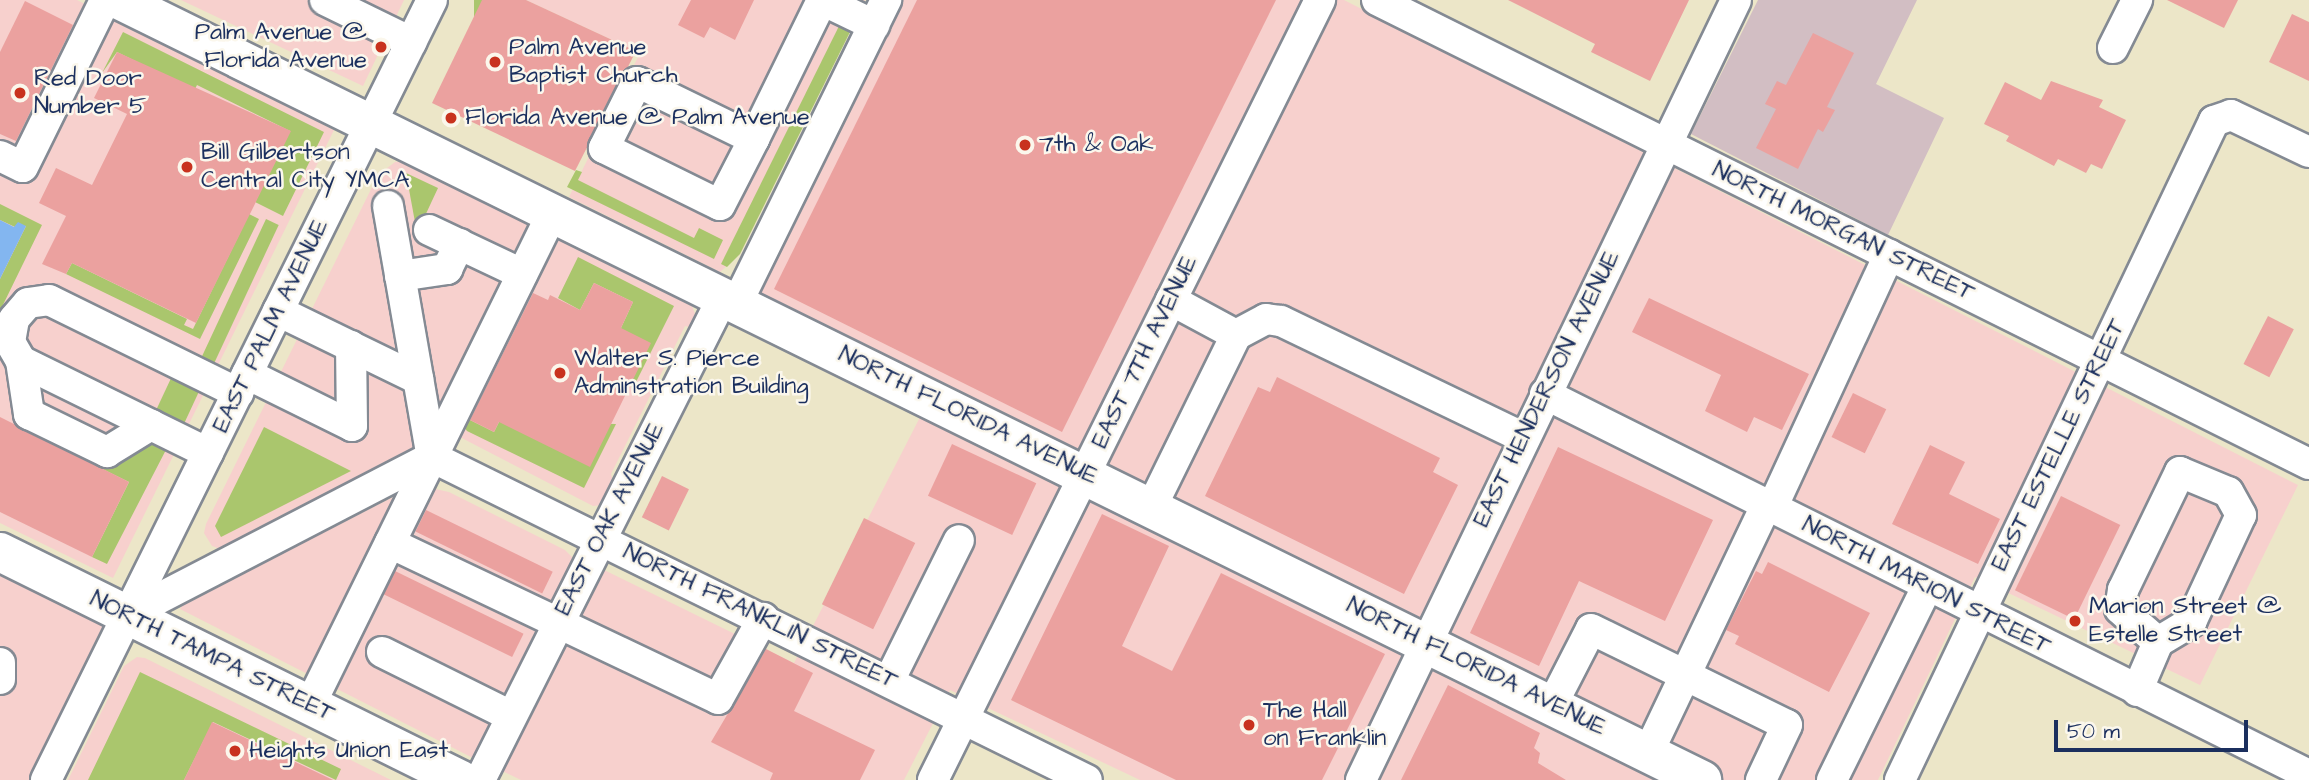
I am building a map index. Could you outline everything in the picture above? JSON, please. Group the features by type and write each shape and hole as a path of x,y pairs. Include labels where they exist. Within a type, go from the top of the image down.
{"main road":[{"name":"NORTH FLORIDA AVENUE","path":"119,0 370,127 1085,473 1702,780"},
{"name":"NORTH TAMPA STREET","path":"0,552 461,780"}],"street":[{"path":"0,156 23,167 105,0"},
{"path":"325,0 411,42"},
{"name":"EAST PALM AVENUE","path":"46,780 432,0"},
{"path":"754,139 637,82 604,148 720,205 754,139 822,0 880,13"},
{"name":"EAST 7TH AVENUE","path":"933,780 1320,0"},
{"name":"NORTH MORGAN STREET","path":"1377,0 2309,464"},
{"name":"EAST HENDERSON AVENUE","path":"1361,780 1425,642 1736,0"},
{"path":"2113,48 2137,0"},
{"name":"EAST OAK AVENUE","path":"480,780 599,537 605,535 880,13"},
{"name":"EAST ESTELLE STREET","path":"1900,780 2212,125 2223,114 2309,152"},
{"path":"388,206 432,457"},
{"path":"310,705 552,214"},
{"path":"429,230 522,274"},
{"path":"400,276 447,269 459,244"},
{"path":"1648,753 1889,255"},
{"path":"150,425 107,452 29,414 21,361 10,342 14,319 27,303 49,300 242,384 352,426 351,346"},
{"path":"1171,300 1236,335"},
{"path":"278,311 418,379"},
{"path":"1152,506 1236,335 1266,319 1281,321 1524,438"},
{"path":"21,361 208,453"},
{"name":"NORTH MARION STREET","path":"1545,394 1978,613 2309,775"},
{"path":"127,615 432,457"},
{"name":"NORTH FRANKLIN STREET","path":"432,457 599,537 1087,780"},
{"path":"2137,691 2158,642 2191,622 2241,515 2228,492 2180,472 2123,590 2120,609 2158,642"},
{"path":"889,681 959,540"},
{"path":"390,543 718,699 762,618"},
{"path":"1832,780 1927,587"},
{"path":"1552,705 1591,629 1787,725 1761,780"},
{"path":"382,652 511,716"},
{"path":"0,663 0,680"}],"shaded area":[{"path":"0,0 77,0 334,130 113,578 0,523"},
{"path":"181,0 404,0 363,86"},
{"path":"526,0 865,0 740,254 720,272 569,197 643,47 639,45 636,51"},
{"path":"900,0 1344,0 2298,485 2200,685 1975,577 1878,780 1140,780 950,690 904,780 521,780 496,768 596,566 794,663 937,384 747,297"},
{"path":"1758,0 1917,0 1876,84 1944,118 1888,235 1691,134"},
{"path":"404,161 692,306 695,314 689,327 685,326 611,474 614,484 602,505 593,506 454,434 415,443 410,452 223,550 212,546 204,533 206,524 378,175 395,162"},
{"path":"417,485 449,492 565,550 575,560 478,756 473,758 180,609 185,602"},
{"path":"0,557 123,621 42,780 0,780"},
{"path":"137,657 145,658 391,780 68,780 124,666"}],"green space":[{"path":"474,0 482,0 482,93 474,93"},
{"path":"841,22 850,32 740,254 727,267 721,264"},
{"path":"123,32 324,132 283,216 255,202 290,131 197,85 192,95 186,86 117,52 102,73"},
{"path":"576,170 582,172 578,180 694,238 699,228 723,240 714,259 567,187"},
{"path":"406,173 438,188 417,233"},
{"path":"0,204 42,225 0,311 0,279 26,226 15,227 0,220"},
{"path":"249,214 259,219 200,339 66,274 72,263 187,319 184,325 193,329"},
{"path":"266,219 279,225 212,368 199,362"},
{"path":"578,257 674,306 632,390 621,328 633,302 594,283 580,310 558,298"},
{"path":"173,374 201,387 181,430 153,417"},
{"path":"464,417 494,432 499,422 616,424 584,488 467,431 461,423"},
{"path":"264,427 351,471 221,537 215,526"},
{"path":"151,436 169,444 107,564 92,557 129,482 78,457 82,448 117,465"},
{"path":"140,672 341,769 336,780 213,722 184,780 88,780"}],"water":[{"path":"0,220 14,227 18,222 26,226 0,279"}],"building":[{"path":"482,0 526,0 636,51 575,171 432,103"},
{"path":"691,0 754,0 735,40 710,27 704,38 678,25"},
{"name":"7th & Oak","path":"917,0 1276,0 1062,432 774,289"},
{"path":"1508,0 1689,0 1650,81 1591,52 1595,44"},
{"path":"2167,0 2238,0 2224,28"},
{"name":"Red Door Number 5","path":"25,1 73,25 16,141 0,134 0,52"},
{"path":"2292,14 2309,22 2309,81 2269,62"},
{"path":"1813,33 1854,53 1827,107 1835,110 1823,132 1818,129 1798,169 1756,148 1776,109 1765,104 1777,81 1786,85"},
{"name":"Bill Gilbertson Central City YMCA","path":"117,52 291,131 196,323 72,263 66,274 42,264 66,216 39,203 56,168 92,185 127,114 94,98"},
{"path":"2051,81 2103,100 2099,107 2126,120 2102,169 2091,164 2086,173 2058,159 2054,166 2006,141 2009,136 1984,124 2005,82 2041,100"},
{"name":"Walter S. Pierce Adminstration Building","path":"594,283 633,302 621,328 651,343 590,467 499,422 494,432 470,420 533,293 548,300 550,295 580,310"},
{"path":"1649,298 1809,374 1782,430 1754,417 1747,432 1705,411 1721,375 1632,332"},
{"path":"2268,316 2294,329 2269,377 2243,364"},
{"path":"1277,377 1440,458 1433,472 1458,485 1404,594 1205,496 1258,387 1270,392"},
{"path":"1853,393 1886,409 1865,453 1832,437"},
{"path":"0,417 129,482 92,557 0,512"},
{"path":"952,444 1036,483 1012,535 928,496"},
{"path":"1930,445 1965,462 1949,494 2000,519 1978,564 1892,524"},
{"path":"1558,447 1713,520 1665,621 1579,581 1539,666 1470,633"},
{"path":"662,476 689,489 669,530 642,517"},
{"path":"2061,496 2120,525 2074,619 2015,590"},
{"path":"426,510 553,572 542,593 415,532"},
{"path":"1102,514 1169,546 1122,646 1172,671 1221,573 1385,654 1322,780 1176,780 1011,700"},
{"path":"864,518 915,543 873,629 822,604"},
{"path":"1768,562 1870,613 1829,692 1735,644 1739,636 1726,630 1756,571 1762,574"},
{"path":"395,571 524,634 512,657 384,594"},
{"path":"766,649 813,673 794,711 875,750 860,780 770,780 773,773 711,742"},
{"path":"1448,685 1540,733 1534,748 1540,753 1538,763 1566,780 1401,780"},
{"name":"Heights Union East","path":"212,722 333,780 184,780"}],"place":[{"name":"Palm Avenue @ Florida Avenue","path":"381,47"},
{"name":"Palm Avenue Baptist Church","path":"495,62"},
{"name":"Red Door Number 5","path":"20,93"},
{"name":"Florida Avenue @ Palm Avenue","path":"451,118"},
{"name":"7th & Oak","path":"1025,145"},
{"name":"Bill Gilbertson Central City YMCA","path":"187,167"},
{"name":"Walter S. Pierce Adminstration Building","path":"560,373"},
{"name":"Marion Street @ Estelle Street","path":"2075,621"},
{"name":"The Hall on Franklin","path":"1249,725"},
{"name":"Heights Union East","path":"235,751"}]}
